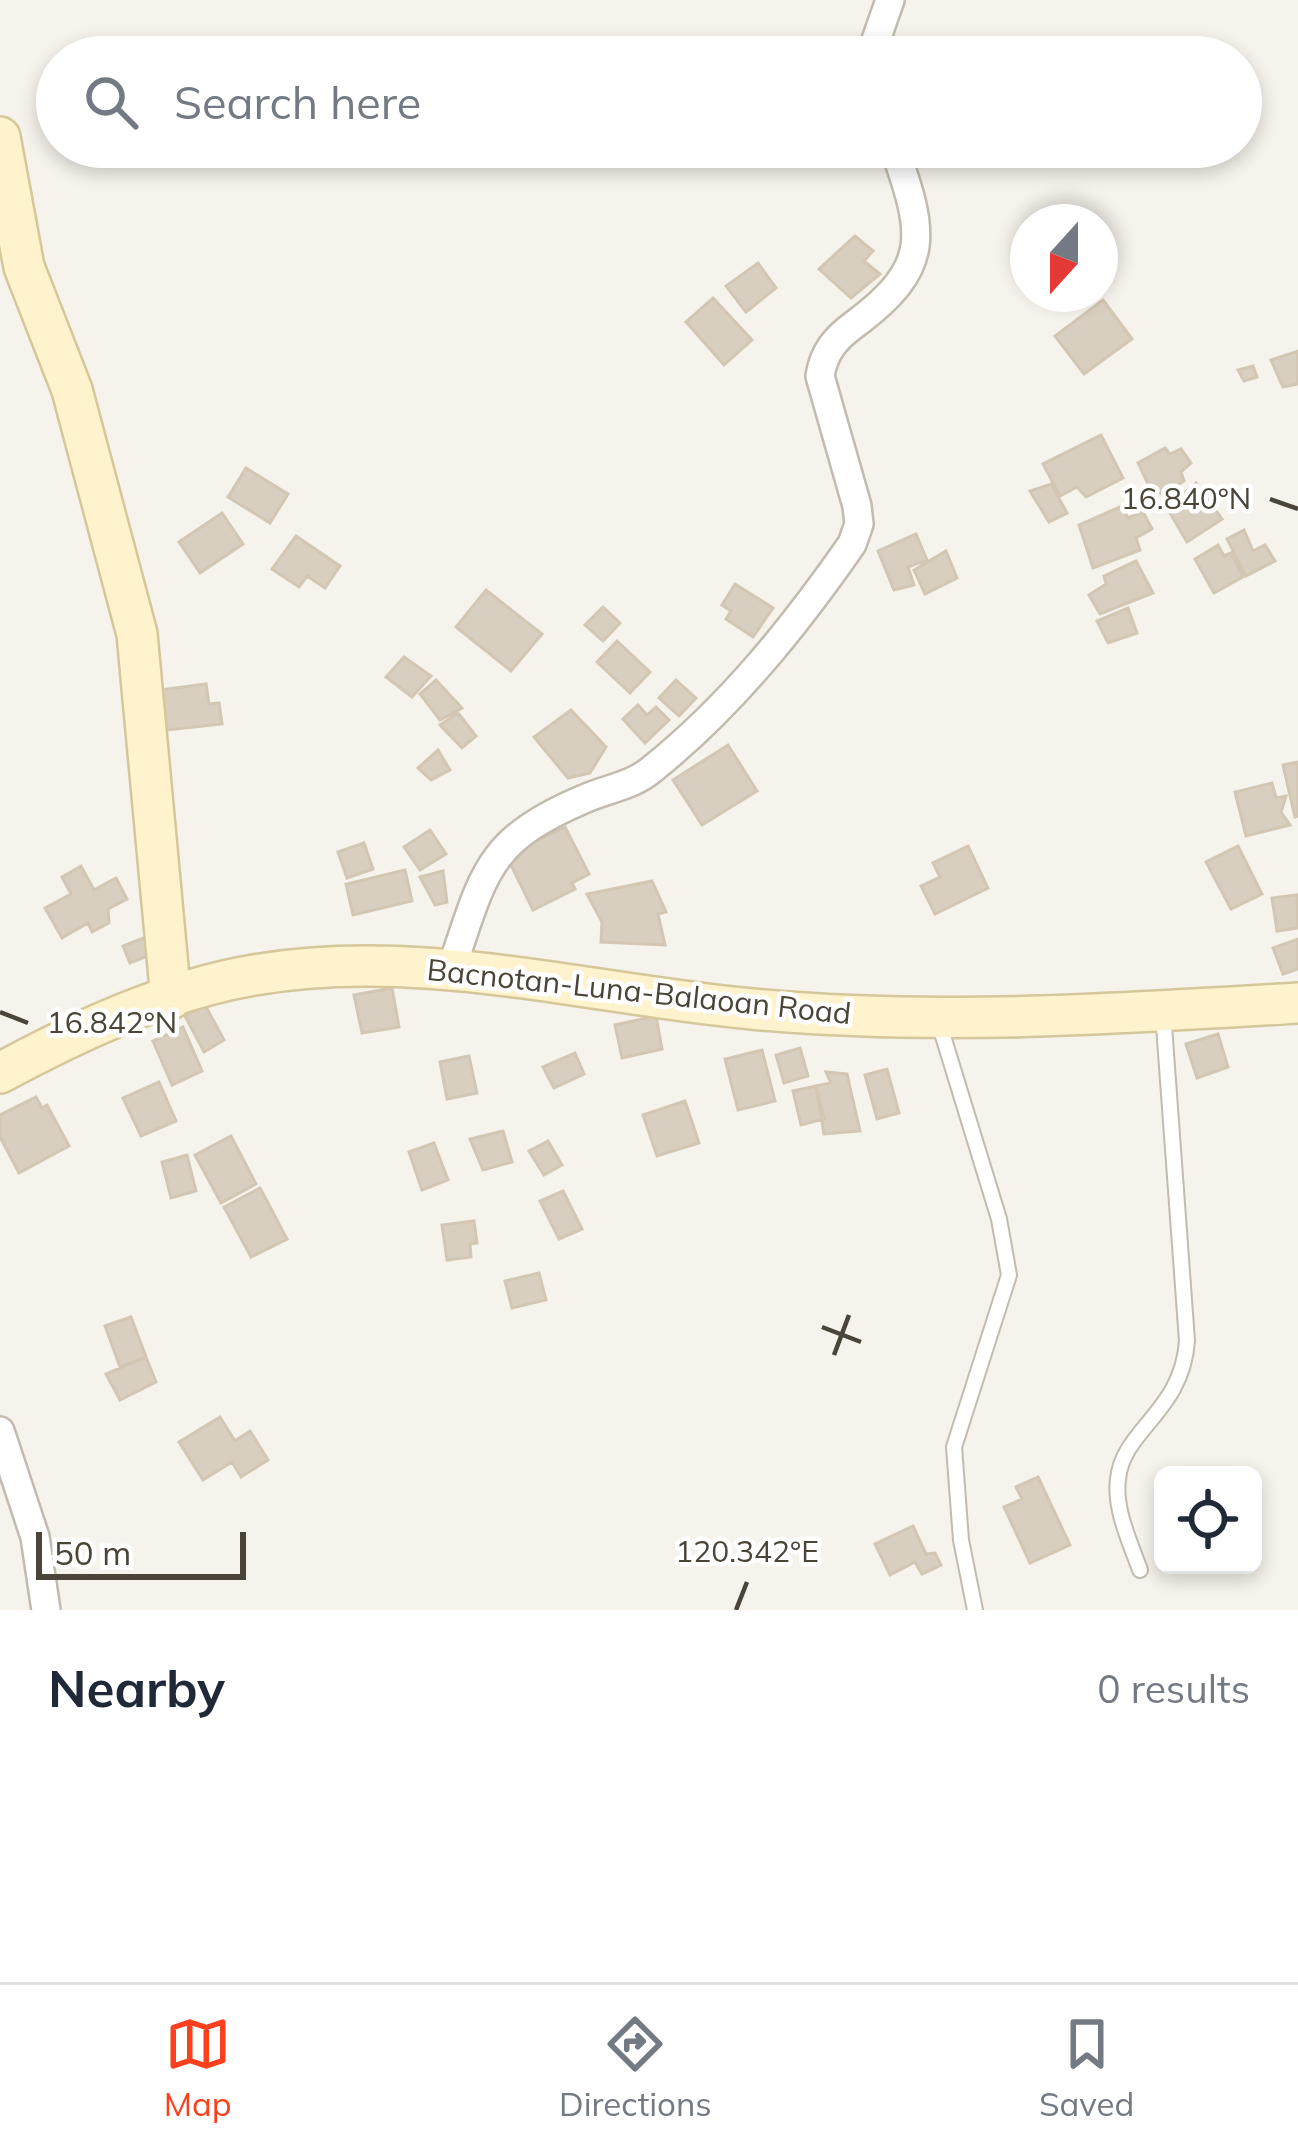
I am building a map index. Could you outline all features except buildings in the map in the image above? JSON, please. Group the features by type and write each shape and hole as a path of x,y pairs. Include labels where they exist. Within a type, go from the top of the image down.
{"main road":[{"path":"0,137 24,267 72,390 136,634 171,999"},
{"name":"Bacnotan-Luna-Balaoan Road","path":"0,1073 75,1033 171,999 252,975 332,967 451,970 752,1009 938,1018 1298,1003"}],"street":[{"path":"877,36 890,0"},
{"path":"451,970 480,884 514,833 646,775 772,651 852,544 860,524 857,506 820,376 823,358 838,336 897,293 911,271 916,232 899,168"},
{"path":"0,1431 35,1537 46,1610"}],"lane":[{"path":"1140,1570 1118,1503 1118,1477 1126,1453 1171,1400 1185,1369 1187,1341 1163,1011"},
{"path":"938,1018 999,1219 1009,1275 954,1447 961,1540 975,1610"}]}
